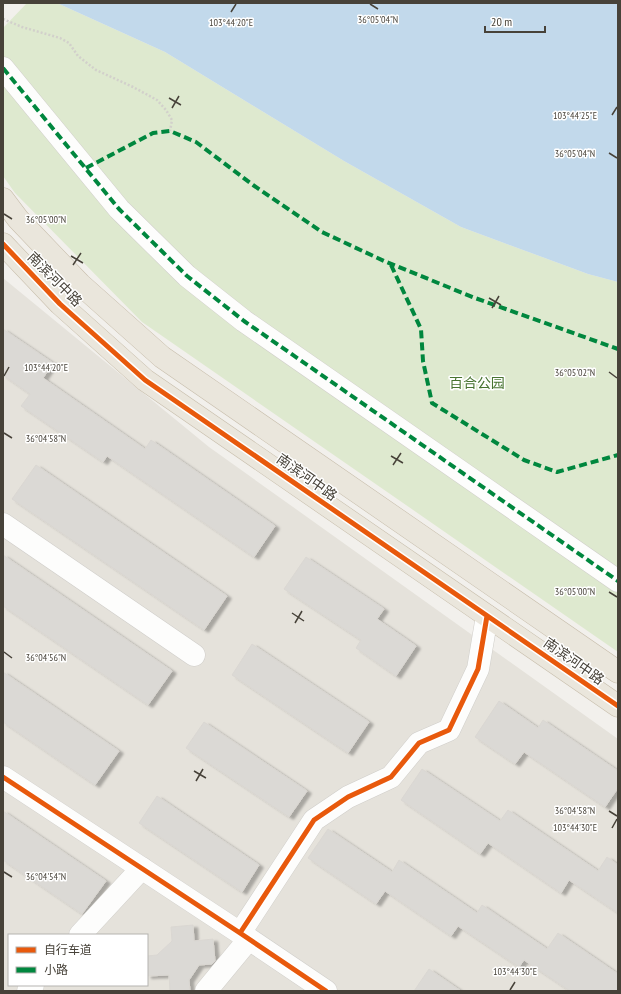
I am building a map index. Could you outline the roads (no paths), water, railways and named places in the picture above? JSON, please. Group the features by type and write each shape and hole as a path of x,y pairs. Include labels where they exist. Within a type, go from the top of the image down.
{"highway":[{"name":"南滨河中路","path":"3,199 18,219 80,284 162,358 618,672"},
{"name":"南滨河中路","path":"3,244 60,304 145,380 618,706"}],"street":[{"path":"3,68 119,209 187,276 244,321 618,581"},
{"path":"3,524 194,655"},
{"path":"206,991 245,936 314,820 348,797 391,777 420,743 449,730 478,669 487,616"},
{"path":"3,777 326,991"},
{"path":"81,934 142,868"}],"water":[{"path":"57,3 618,3 618,282 588,274 461,227 344,161 165,52"}],"park label":[{"name":"百合公园","path":"477,383"}]}
